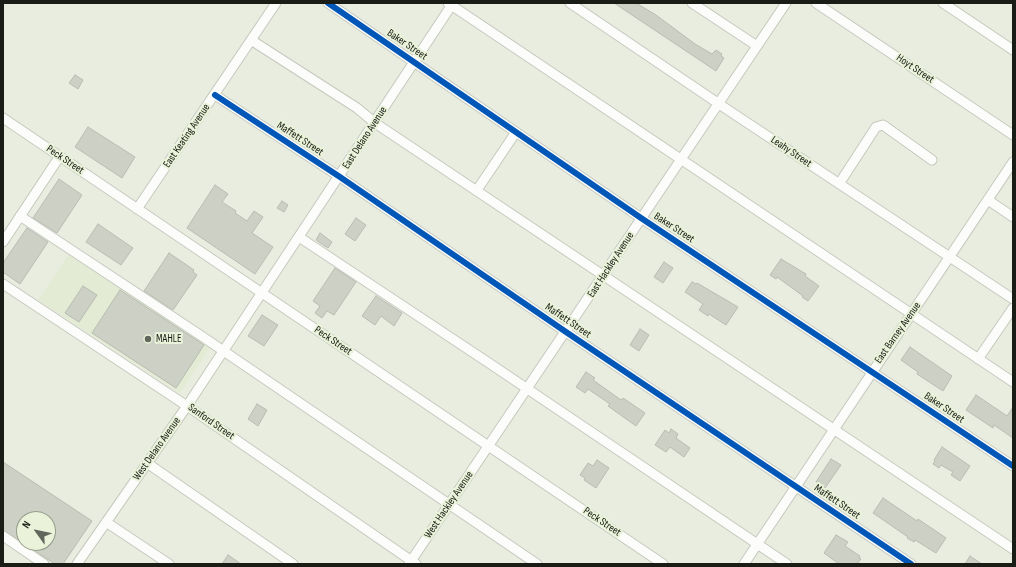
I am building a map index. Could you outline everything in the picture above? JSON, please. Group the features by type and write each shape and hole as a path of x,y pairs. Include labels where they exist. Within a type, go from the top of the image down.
{"street":[{"name":"East Keating Avenue","path":"137,209 276,3"},
{"name":"Baker Street","path":"328,3 641,218 1013,466"},
{"name":"Leahy Street","path":"570,3 1013,299"},
{"path":"692,3 757,46"},
{"name":"East Hackley Avenue","path":"489,447 786,3"},
{"name":"Hoyt Street","path":"816,3 1013,135"},
{"path":"943,3 1013,50"},
{"path":"451,4 680,160 1013,382"},
{"name":"East Delano Avenue","path":"262,292 340,177 451,4"},
{"path":"252,40 357,108 375,122 833,430 1013,549"},
{"name":"Maffett Street","path":"215,95 340,177 566,332 911,564"},
{"name":"Peck Street","path":"3,118 663,564"},
{"path":"839,184 876,127 883,124 932,160"},
{"path":"477,190 516,132"},
{"path":"3,242 60,156"},
{"name":"East Barney Avenue","path":"744,564 1013,162"},
{"path":"988,200 1013,217"},
{"path":"20,216 200,335 537,564"},
{"path":"300,237 787,564"},
{"name":"Sanford Street","path":"3,284 187,406 412,563"},
{"name":"West Delano Avenue","path":"77,564 187,406 262,292"},
{"path":"978,359 1013,308"},
{"name":"West Hackley Avenue","path":"412,563 489,447"},
{"path":"147,463 293,564"},
{"path":"106,522 169,564"},
{"path":"3,536 44,564"}],"shaded area":[{"path":"69,254 210,348 180,393 38,300"}],"building":[{"path":"614,3 636,3 656,15 695,44 712,54 716,50 722,54 721,56 724,58 716,71"},
{"path":"75,75 83,80 78,89 69,83"},
{"path":"88,127 135,157 122,178 75,147"},
{"path":"59,179 82,195 57,233 33,218"},
{"path":"215,185 228,194 222,202 236,211 235,213 247,221 254,211 263,217 252,233 273,247 255,274 187,228"},
{"path":"282,201 288,205 284,212 277,208"},
{"path":"356,218 366,225 355,241 345,234"},
{"path":"98,224 133,248 121,265 86,242"},
{"path":"27,228 48,242 20,284 3,272 3,263"},
{"path":"320,233 332,242 328,248 316,240"},
{"path":"169,253 194,270 193,272 197,275 173,310 144,291"},
{"path":"781,259 806,274 805,276 819,286 808,301 777,277 776,279 770,275"},
{"path":"664,262 673,268 663,283 654,277"},
{"path":"335,268 356,282 334,315 327,311 322,318 315,313 320,306 313,301"},
{"path":"692,282 697,283 738,307 726,325 709,314 708,316 699,310 703,304 685,292"},
{"path":"83,286 97,295 79,322 65,313"},
{"name":"MAHLE","path":"120,290 204,345 176,388 92,333"},
{"path":"376,296 402,313 394,326 381,316 375,325 362,316"},
{"path":"262,315 278,325 264,346 248,336"},
{"path":"640,329 649,335 639,351 630,345"},
{"path":"910,347 952,376 943,391 917,374 918,372 901,360"},
{"path":"586,372 595,378 593,380 621,400 623,398 645,413 636,426 608,406 610,404 588,389 585,393 576,387"},
{"path":"976,395 1007,416 1013,407 1013,438 994,425 993,428 966,410"},
{"path":"257,404 267,410 258,426 248,419"},
{"path":"671,429 678,434 676,438 690,448 684,457 670,447 666,452 655,445 665,430 669,433"},
{"path":"942,447 970,466 960,481 951,475 953,472 941,465 939,468 933,464"},
{"path":"831,459 841,465 825,488 816,482"},
{"path":"597,460 609,468 596,488 584,480 585,478 580,475 588,463 593,466"},
{"path":"3,462 92,521 63,564 55,564 35,551 56,551 56,511 16,511 16,538 3,530"},
{"path":"883,498 946,538 936,553 915,540 914,542 907,538 908,537 873,513"},
{"path":"836,535 848,542 845,546 860,556 859,558 861,559 857,564 839,564 824,553"},
{"path":"228,555 241,564 222,564"},
{"path":"970,556 982,564 965,564"}],"cycle path":[{"path":"328,3 641,218 1013,466"},
{"path":"215,95 340,177 566,332 911,564"}],"place":[{"name":"MAHLE","path":"148,339"}]}
